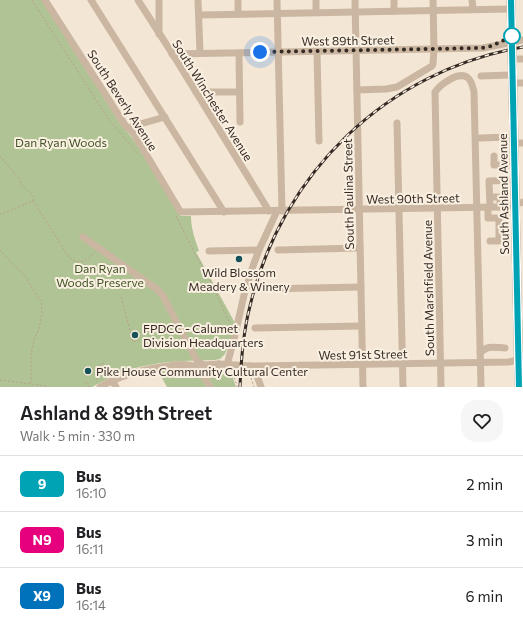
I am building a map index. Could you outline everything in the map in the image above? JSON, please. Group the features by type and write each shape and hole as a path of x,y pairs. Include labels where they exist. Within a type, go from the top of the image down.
{"main road":[{"name":"South Ashland Avenue","path":"511,4 512,60 517,141 514,165 519,203 521,360 519,387"}],"street":[{"name":"South Beverly Avenue","path":"46,0 125,125 134,134 182,212"},
{"path":"91,0 224,212"},
{"name":"South Winchester Avenue","path":"138,0 196,92 276,211"},
{"path":"159,0 159,35"},
{"path":"198,0 200,53"},
{"path":"238,0 238,14"},
{"path":"201,368 204,369 209,375 213,374 223,365 235,335 246,288 259,250 276,211 278,52 277,0"},
{"path":"316,0 316,12"},
{"name":"South Paulina Street","path":"355,0 363,387"},
{"path":"394,0 394,11"},
{"path":"357,90 397,87 432,66 434,49 433,0"},
{"path":"472,0 473,9"},
{"path":"199,15 473,9 511,4"},
{"name":"West 89th Street","path":"172,54 482,48 523,40"},
{"path":"316,51 319,141"},
{"path":"239,53 240,122"},
{"path":"512,60 523,59"},
{"name":"South Marshfield Avenue","path":"442,387 435,92 449,80 464,76 468,77 474,92 477,208"},
{"path":"481,76 513,79 523,83"},
{"path":"196,92 240,92"},
{"path":"129,129 133,126 165,117"},
{"path":"397,123 403,387"},
{"path":"480,138 517,141"},
{"path":"494,156 494,165 514,165"},
{"path":"490,241 499,241 499,218 488,218 490,197 489,181 515,180"},
{"path":"490,197 500,197 500,207"},
{"name":"West 90th Street","path":"182,212 477,208 505,207 519,203"},
{"path":"477,208 481,387"},
{"path":"83,237 158,290 163,296 210,387"},
{"path":"278,250 360,248"},
{"path":"209,251 259,250"},
{"path":"262,289 361,287"},
{"path":"255,328 362,326"},
{"path":"480,352 487,348 505,348"},
{"name":"West 91st Street","path":"100,387 112,380 137,371 177,365 201,368 223,365 441,364 508,362 521,360"},
{"path":"250,366 257,376 261,387"},
{"path":"112,380 116,387"}],"path":[{"path":"32,0 109,120 139,155"},
{"path":"0,156 19,179 22,185 34,196 33,201 72,259 76,261 84,261 90,258 99,248"},
{"path":"0,214 33,201"},
{"path":"175,213 213,286 235,335"},
{"path":"0,250 26,277 41,301 42,313 39,329 34,340 31,354 31,384"},
{"path":"121,298 133,342 139,340"},
{"path":"85,374 96,366 104,363"},
{"path":"92,370 100,387"},
{"path":"215,372 233,374 237,387"},
{"path":"250,378 254,387"},
{"path":"0,380 49,387"},
{"path":"86,382 89,387"}],"green space":[{"name":"Dan Ryan Woods","path":"0,0 42,0 121,125 134,140 179,214 181,216 191,216 192,230 199,251 196,252 235,323 225,354 220,359 160,363 139,367 115,375 92,387 0,387"},
{"path":"185,367 196,371 206,387 167,387 158,371"},
{"path":"204,374 211,378 219,374 232,375 236,387 214,387"}],"railway":[{"path":"240,387 246,326 250,306 265,257 287,212 315,171 348,135 385,104 427,79 474,60 523,47"}],"bus line":[{"name":"9","path":"511,0 519,387"}],"place":[{"name":"Wild Blossom Meadery & Winery","path":"239,259"},
{"name":"FPDCC - Calumet Division Headquarters","path":"135,335"},
{"name":"Pike House Community Cultural Center","path":"88,371"}],"route":[{"path":"260,52 482,48 492,46 512,36"}],"park label":[{"name":"Dan Ryan Woods Preserve","path":"100,275"}]}
